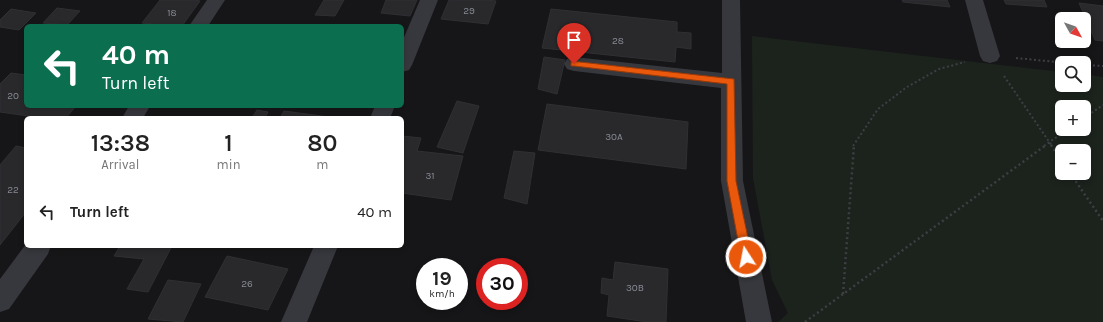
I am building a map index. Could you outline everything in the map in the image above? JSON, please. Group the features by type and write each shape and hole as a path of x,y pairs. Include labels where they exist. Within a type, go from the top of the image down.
{"street":[{"path":"199,24 216,0"},
{"path":"404,60 429,0"},
{"path":"731,0 732,181 759,322"},
{"path":"974,0 990,56"},
{"path":"574,64 731,82"},
{"path":"0,300 38,248"},
{"path":"294,322 325,248"}],"path":[{"path":"990,56 1055,152"},
{"path":"843,294 853,147 878,109 907,87 939,69 990,56 1055,62"},
{"path":"1091,65 1103,66"},
{"path":"1091,113 1103,105"},
{"path":"805,322 1057,136"},
{"path":"1075,180 1103,221"}],"shaded area":[{"path":"752,36 1055,71 1055,92 1091,92 1091,75 1103,77 1103,322 778,322 788,313 772,280 753,178"}],"building":[{"path":"160,0 200,1 183,24 142,23"},
{"path":"324,0 344,0 335,16 315,15"},
{"path":"386,0 417,0 410,16 381,13"},
{"path":"449,0 496,1 488,24 441,19"},
{"path":"902,0 947,0 950,7 903,2"},
{"path":"1004,0 1044,0 1047,7 1006,4"},
{"path":"1079,3 1103,6 1103,41 1095,40 1091,31 1091,12 1083,12"},
{"path":"57,8 80,11 68,24 43,23"},
{"path":"11,9 36,13 19,30 0,27 0,20"},
{"path":"551,9 677,22 677,32 691,33 691,49 676,47 675,62 542,48"},
{"path":"544,57 565,60 557,94 538,89"},
{"path":"11,73 24,75 24,108 74,108 68,116 29,116 0,112 0,84"},
{"path":"457,101 479,106 463,153 437,147"},
{"path":"547,104 688,122 686,169 538,150"},
{"path":"257,110 268,112 266,116 253,116"},
{"path":"284,111 322,116 281,116"},
{"path":"404,136 421,138 417,151 463,156 451,200 404,193"},
{"path":"16,146 24,148 24,215 0,245 0,165"},
{"path":"514,151 535,153 527,204 504,198"},
{"path":"119,248 171,248 148,292 127,289 144,259 114,256"},
{"path":"227,256 288,269 268,310 205,297"},
{"path":"615,262 668,269 666,322 647,322 607,316 609,295 601,293 602,278 613,280"},
{"path":"168,280 201,284 183,322 148,319"}],"route":[{"path":"574,64 731,82 732,181 746,257"}]}
